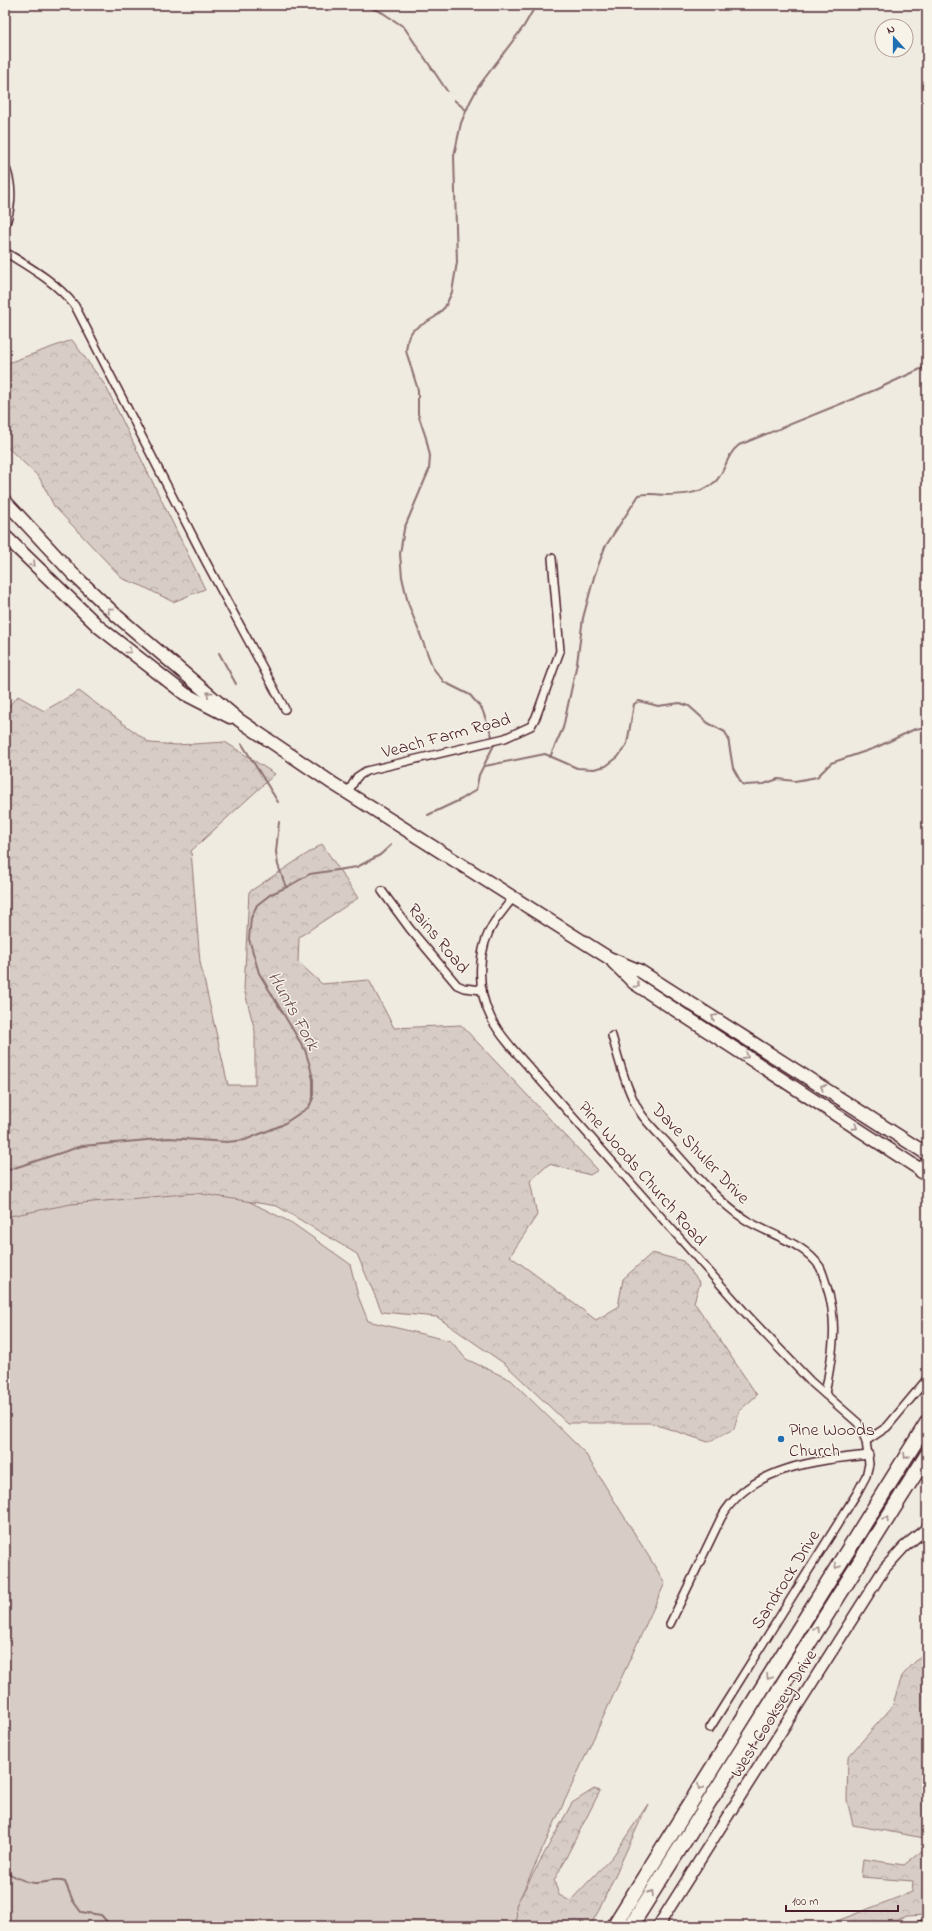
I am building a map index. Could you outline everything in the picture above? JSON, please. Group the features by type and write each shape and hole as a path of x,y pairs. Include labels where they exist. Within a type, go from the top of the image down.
{"highway":[{"path":"614,1926 927,1423"},
{"path":"631,1926 927,1455"}],"main road":[{"path":"5,501 72,573 117,616 239,720 348,792 609,958 640,971 927,1154"},
{"path":"5,536 99,627 185,694 225,716 239,720"},
{"path":"609,958 634,984 925,1170"}],"street":[{"path":"5,170 9,190 8,214 5,222"},
{"path":"5,252 46,277 66,294 75,306 205,560 285,709"},
{"name":"Veach Farm Road","path":"348,792 357,777 366,771 505,738 531,726 536,717 560,651 552,558"},
{"name":"Rains Road","path":"382,891 410,929 457,985 464,988 482,990"},
{"name":"Pine Woods Church Road","path":"514,897 494,922 485,942 481,961 482,990 485,1005 491,1019 512,1048 748,1316 805,1376 858,1423 866,1441"},
{"name":"Dave Shuler Drive","path":"612,1036 630,1095 638,1110 654,1129 693,1171 733,1210 746,1220 788,1241 806,1253 820,1267 831,1302 835,1326 833,1351 825,1394"},
{"path":"866,1441 887,1427 927,1379"},
{"name":"Sandrock Drive","path":"710,1728 858,1493 869,1469 869,1455 866,1441"},
{"path":"670,1624 728,1506 737,1496 758,1481 810,1463 869,1455"},
{"name":"West Cooksey Drive","path":"658,1926 884,1569 904,1547 927,1528"},
{"path":"917,1926 927,1923"}],"green space":[{"path":"72,340 105,385 205,589 173,602 142,586 123,579 54,506 39,477 5,445 5,364"},
{"path":"79,691 150,743 177,745 225,742 275,774 191,851 200,962 228,1085 255,1085 255,1031 244,989 249,892 322,844 358,898 299,937 298,962 322,984 369,980 394,1028 461,1025 598,1170 590,1175 549,1164 530,1181 537,1215 510,1256 596,1320 618,1307 623,1279 652,1253 683,1261 700,1283 694,1302 757,1395 739,1411 734,1429 708,1442 651,1423 567,1423 505,1364 437,1317 382,1312 357,1254 277,1206 196,1193 71,1204 5,1217 5,710 18,696 44,711"},
{"path":"224,1189 292,1223 350,1264 358,1296 368,1321 451,1341 466,1359 511,1380 585,1453 665,1583 520,1898 518,1926 5,1926 5,1210"},
{"path":"927,1649 927,1846 924,1838 853,1825 847,1800 848,1757 892,1707 902,1676"},
{"path":"594,1789 600,1791 554,1881 559,1895 570,1901 613,1856 648,1804 599,1910 590,1926 517,1926 516,1905 572,1803"},
{"path":"927,1847 927,1915 907,1916 884,1926 824,1926 912,1892 913,1881 861,1877 863,1859 904,1865"}],"waterway":[{"path":"365,5 383,13 404,27 447,91"},
{"path":"492,736 482,709 470,695 444,682 433,668 408,603 402,577 400,554 404,529 429,470 430,456 418,414 418,390 406,351 408,338 413,330 435,317 445,307 452,292 457,262 454,156 461,123 478,87 524,26 536,5"},
{"path":"454,100 466,110"},
{"path":"550,757 563,728 577,663 583,618 594,577 605,547 639,495 684,494 705,489 716,481 731,453 739,445 875,390 927,366"},
{"path":"219,653 236,684"},
{"name":"Hunts Fork","path":"485,766 545,754 577,768 594,769 606,766 618,757 627,744 634,704 639,701 658,706 680,703 689,706 708,723 725,732 728,738 733,768 742,784 745,785 764,784 778,779 795,781 817,777 831,763 875,748 915,729 927,727"},
{"path":"242,744 278,802"},
{"name":"Hunts Fork","path":"428,815 462,799 476,790 479,775 494,745"},
{"path":"279,822 276,852 278,865 286,887"},
{"name":"Hunts Fork","path":"5,1171 82,1146 169,1138 227,1142 245,1140 282,1125 309,1107 313,1098 313,1080 310,1066 305,1050 259,973 249,939 251,918 257,905 271,894 310,874 357,867 380,855 391,845"},
{"path":"5,1875 10,1874 21,1880 34,1883 57,1881 65,1882 73,1901 81,1912 101,1915 111,1926"}],"place":[{"name":"Pine Woods Church","path":"781,1439"}]}
